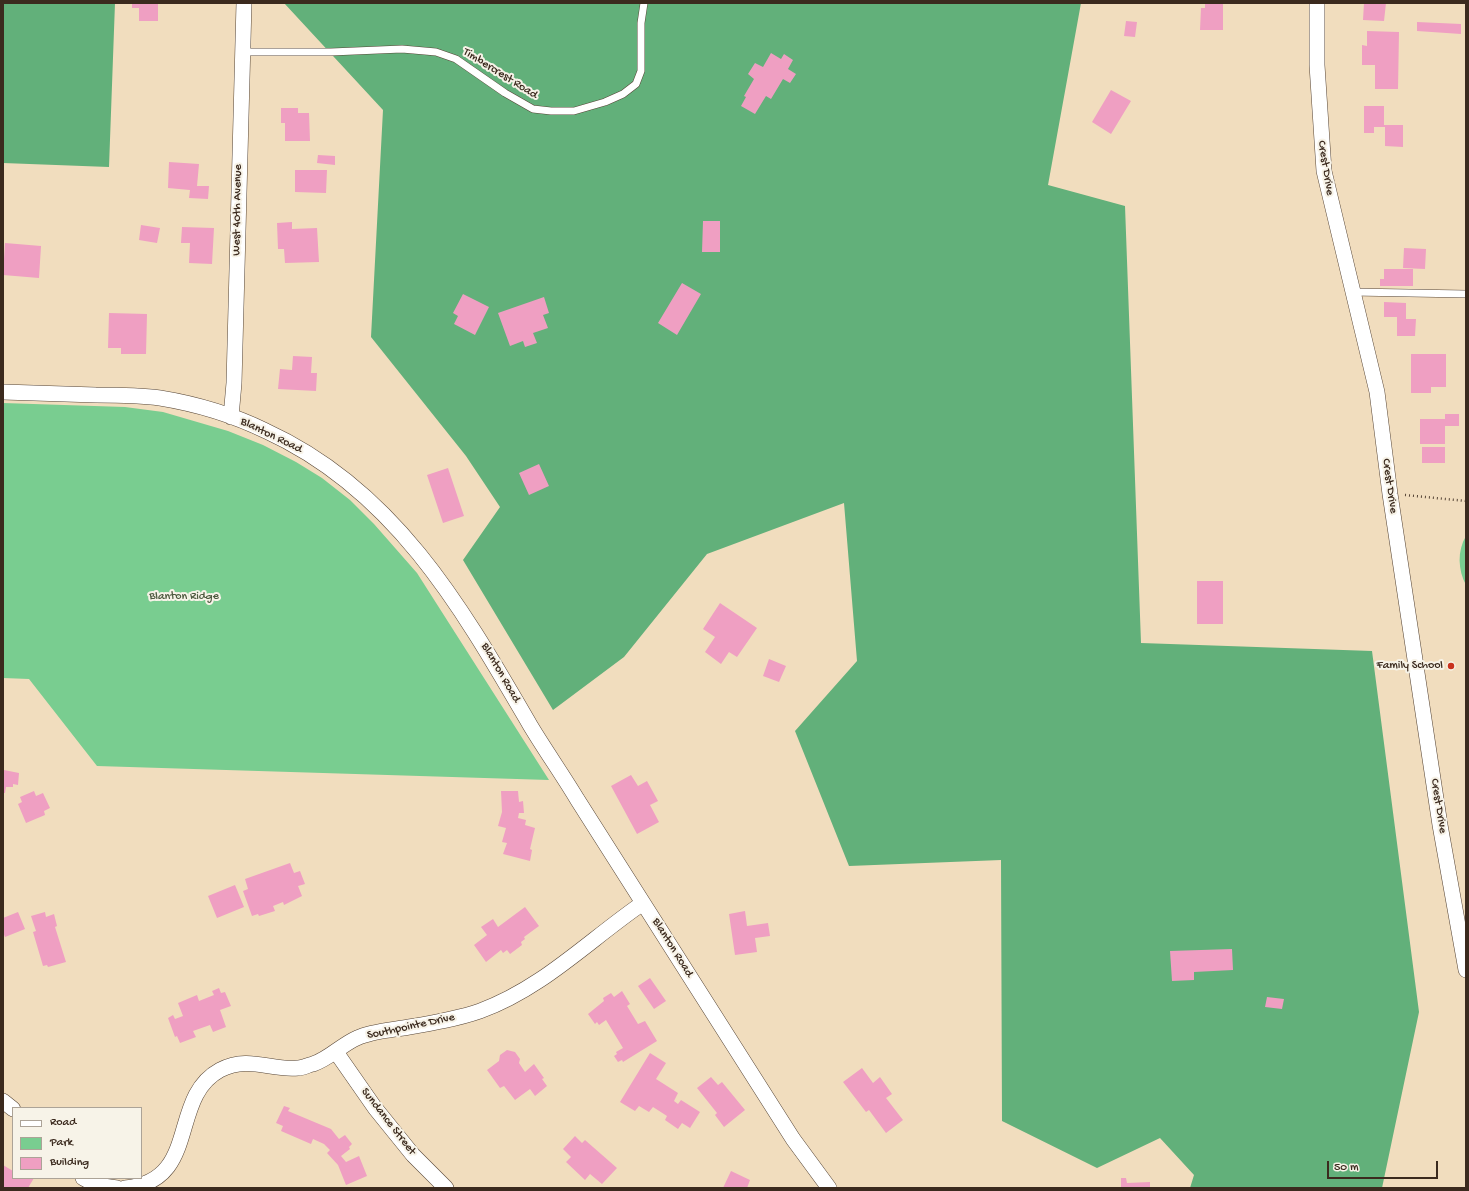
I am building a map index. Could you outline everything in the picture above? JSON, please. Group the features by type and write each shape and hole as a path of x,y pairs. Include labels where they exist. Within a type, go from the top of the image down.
{"street":[{"name":"West 40th Avenue","path":"231,417 234,383 244,3"},
{"name":"Crest Drive","path":"1317,3 1317,65 1324,171 1377,392 1390,494 1440,825 1466,970"},
{"name":"Blanton Road","path":"4,393 159,398 214,411 286,440 338,473 368,498 410,542 460,608 482,641 532,728 793,1139 829,1188"},
{"name":"Southpointe Drive","path":"125,1188 133,1187 154,1179 172,1162 179,1147 190,1105 203,1084 220,1070 240,1064 261,1063 298,1068 316,1063 336,1052 356,1038 382,1032 444,1022 481,1010 520,994 555,971 621,918 643,903"},
{"name":"Sundance Street","path":"336,1052 375,1108 413,1155 446,1188"},
{"path":"3,1101 12,1108"},
{"path":"85,1179 96,1185 117,1188"}],"lane":[{"name":"Timbercrest Road","path":"242,52 331,52 402,49 436,52 456,58 505,93 533,109 552,111 574,110 605,102 623,94 636,84 641,71 641,23 644,3"},
{"path":"1352,292 1466,294"}],"path":[{"path":"1390,494 1466,501"}],"green space":[{"path":"3,3 115,3 109,167 3,163"},
{"path":"284,3 1081,3 1048,185 1125,206 1141,643 1372,651 1419,1012 1382,1188 1190,1188 1194,1175 1160,1138 1097,1168 1002,1121 1001,860 849,866 795,731 857,661 844,503 707,554 624,657 553,710 463,560 500,507 466,456 371,337 383,110"},
{"name":"Blanton Ridge","path":"3,403 125,407 163,412 228,431 263,445 296,462 322,478 350,500 374,524 417,573 549,780 97,766 29,679 3,678"},
{"path":"1466,536 1466,585 1461,573 1460,554"}],"building":[{"path":"132,3 158,3 158,21 139,21 139,8 132,8"},
{"path":"1205,3 1223,3 1223,30 1200,30 1201,8 1205,8"},
{"path":"1364,3 1386,3 1384,21 1363,20"},
{"path":"1126,21 1137,22 1135,37 1124,36"},
{"path":"1417,22 1461,24 1461,34 1417,31"},
{"path":"1367,31 1399,32 1398,89 1375,89 1375,65 1362,65 1362,45 1367,46"},
{"path":"771,53 781,59 784,54 793,60 788,69 796,74 790,83 783,79 771,99 766,96 755,114 741,106 746,97 744,96 754,79 748,74 755,63 763,67"},
{"path":"1111,90 1131,101 1111,134 1092,122"},
{"path":"1364,106 1384,106 1384,125 1403,125 1403,147 1385,146 1385,127 1374,127 1374,133 1364,133"},
{"path":"281,108 298,108 298,113 309,113 310,141 285,141 285,123 281,123"},
{"path":"318,155 335,156 335,165 317,163"},
{"path":"169,162 199,164 197,186 209,186 208,199 189,198 190,190 168,188"},
{"path":"295,170 327,170 326,193 295,192"},
{"path":"703,221 720,221 720,252 702,252"},
{"path":"292,222 292,229 317,228 319,262 285,263 284,249 278,249 277,223"},
{"path":"141,225 160,228 157,243 139,240"},
{"path":"182,227 214,228 212,264 189,263 190,243 181,243"},
{"path":"5,243 41,246 39,278 3,275"},
{"path":"1404,248 1426,249 1425,269 1403,268"},
{"path":"1384,269 1413,269 1413,286 1380,286 1380,279 1384,279"},
{"path":"682,283 701,294 677,335 658,323"},
{"path":"463,294 489,307 475,335 454,324 458,316 453,313"},
{"path":"544,297 549,313 543,315 548,328 533,333 537,343 525,347 523,341 510,346 498,313"},
{"path":"1384,302 1406,303 1406,319 1416,319 1415,336 1397,336 1397,317 1384,317"},
{"path":"109,313 147,314 146,354 121,354 121,348 108,348"},
{"path":"1411,354 1446,354 1446,387 1431,387 1431,393 1411,393"},
{"path":"293,356 312,357 311,373 317,373 316,391 278,389 280,369 292,370"},
{"path":"1445,414 1459,414 1459,426 1445,426 1445,444 1420,444 1420,419 1445,419"},
{"path":"1422,447 1445,447 1445,463 1422,463"},
{"path":"539,464 549,486 529,495 519,473"},
{"path":"448,468 464,516 443,523 427,475"},
{"path":"1197,581 1223,581 1223,624 1197,624"},
{"path":"720,603 757,628 737,657 729,652 721,664 705,652 715,637 703,629"},
{"path":"769,659 786,666 779,682 763,676"},
{"path":"4,770 19,773 18,785 13,784 13,787 6,787 5,793 3,793"},
{"path":"631,775 638,786 647,781 658,801 650,805 659,822 637,834 611,786"},
{"path":"34,791 36,796 43,793 50,808 44,811 45,815 26,823 18,804 22,802 20,797"},
{"path":"501,791 518,791 519,802 523,801 524,813 519,813 518,818 526,820 525,825 535,828 530,849 532,850 530,861 503,854 507,843 502,842 506,828 498,826 502,812"},
{"path":"290,863 294,873 300,871 305,884 298,886 302,896 284,905 283,902 273,906 275,911 259,916 258,914 252,916 243,891 248,889 245,879"},
{"path":"235,885 244,907 217,918 208,896"},
{"path":"525,907 539,926 524,937 525,939 521,942 522,945 510,954 507,950 503,953 501,950 486,962 474,945 487,935 481,927 493,919 498,927"},
{"path":"745,911 747,926 768,923 770,936 755,938 757,952 735,955 729,914"},
{"path":"18,912 25,929 5,937 3,932 3,918"},
{"path":"45,912 46,917 54,914 57,926 55,927 66,962 48,967 47,965 43,966 33,932 36,931 31,916"},
{"path":"1232,949 1233,970 1194,972 1194,980 1172,981 1170,951"},
{"path":"650,978 666,1001 654,1009 638,986"},
{"path":"219,988 221,993 225,992 231,1006 220,1010 226,1027 213,1032 210,1025 193,1031 196,1037 180,1043 177,1036 175,1037 168,1018 173,1015 175,1019 183,1016 178,1003 197,995 199,1001 214,995 212,991"},
{"path":"622,991 630,1004 627,1006 638,1024 645,1021 657,1041 623,1062 622,1060 618,1062 614,1056 617,1054 616,1052 623,1048 606,1020 599,1025 597,1022 595,1024 588,1014 604,1001 603,998 611,993 614,997"},
{"path":"1267,997 1284,999 1282,1009 1265,1007"},
{"path":"507,1050 515,1052 520,1059 519,1063 525,1072 534,1064 544,1078 542,1079 547,1086 535,1096 530,1089 515,1100 504,1086 500,1088 487,1070 499,1061 500,1055"},
{"path":"650,1053 666,1063 656,1079 678,1093 674,1101 678,1104 681,1100 700,1112 690,1128 682,1123 678,1129 665,1120 667,1116 653,1107 649,1112 639,1106 635,1111 620,1102"},
{"path":"862,1068 873,1083 880,1077 892,1094 886,1098 903,1120 886,1133 869,1110 866,1112 843,1082"},
{"path":"711,1077 718,1085 722,1082 745,1110 724,1127 715,1115 717,1113 697,1088"},
{"path":"284,1106 290,1108 288,1111 331,1129 339,1139 345,1135 352,1144 349,1147 350,1149 341,1156 346,1162 359,1156 367,1176 346,1185 338,1165 327,1153 330,1150 324,1144 313,1139 311,1144 281,1131 283,1126 276,1123"},
{"path":"575,1136 582,1143 585,1140 617,1168 602,1184 590,1174 585,1180 566,1162 571,1157 563,1149"},
{"path":"3,1165 12,1170 12,1179 33,1179 28,1188 3,1188"},
{"path":"731,1171 750,1180 747,1188 723,1188"},
{"path":"1121,1178 1126,1178 1127,1183 1150,1182 1150,1188 1121,1188"}],"place":[{"name":"Family School","path":"1451,666"}]}
